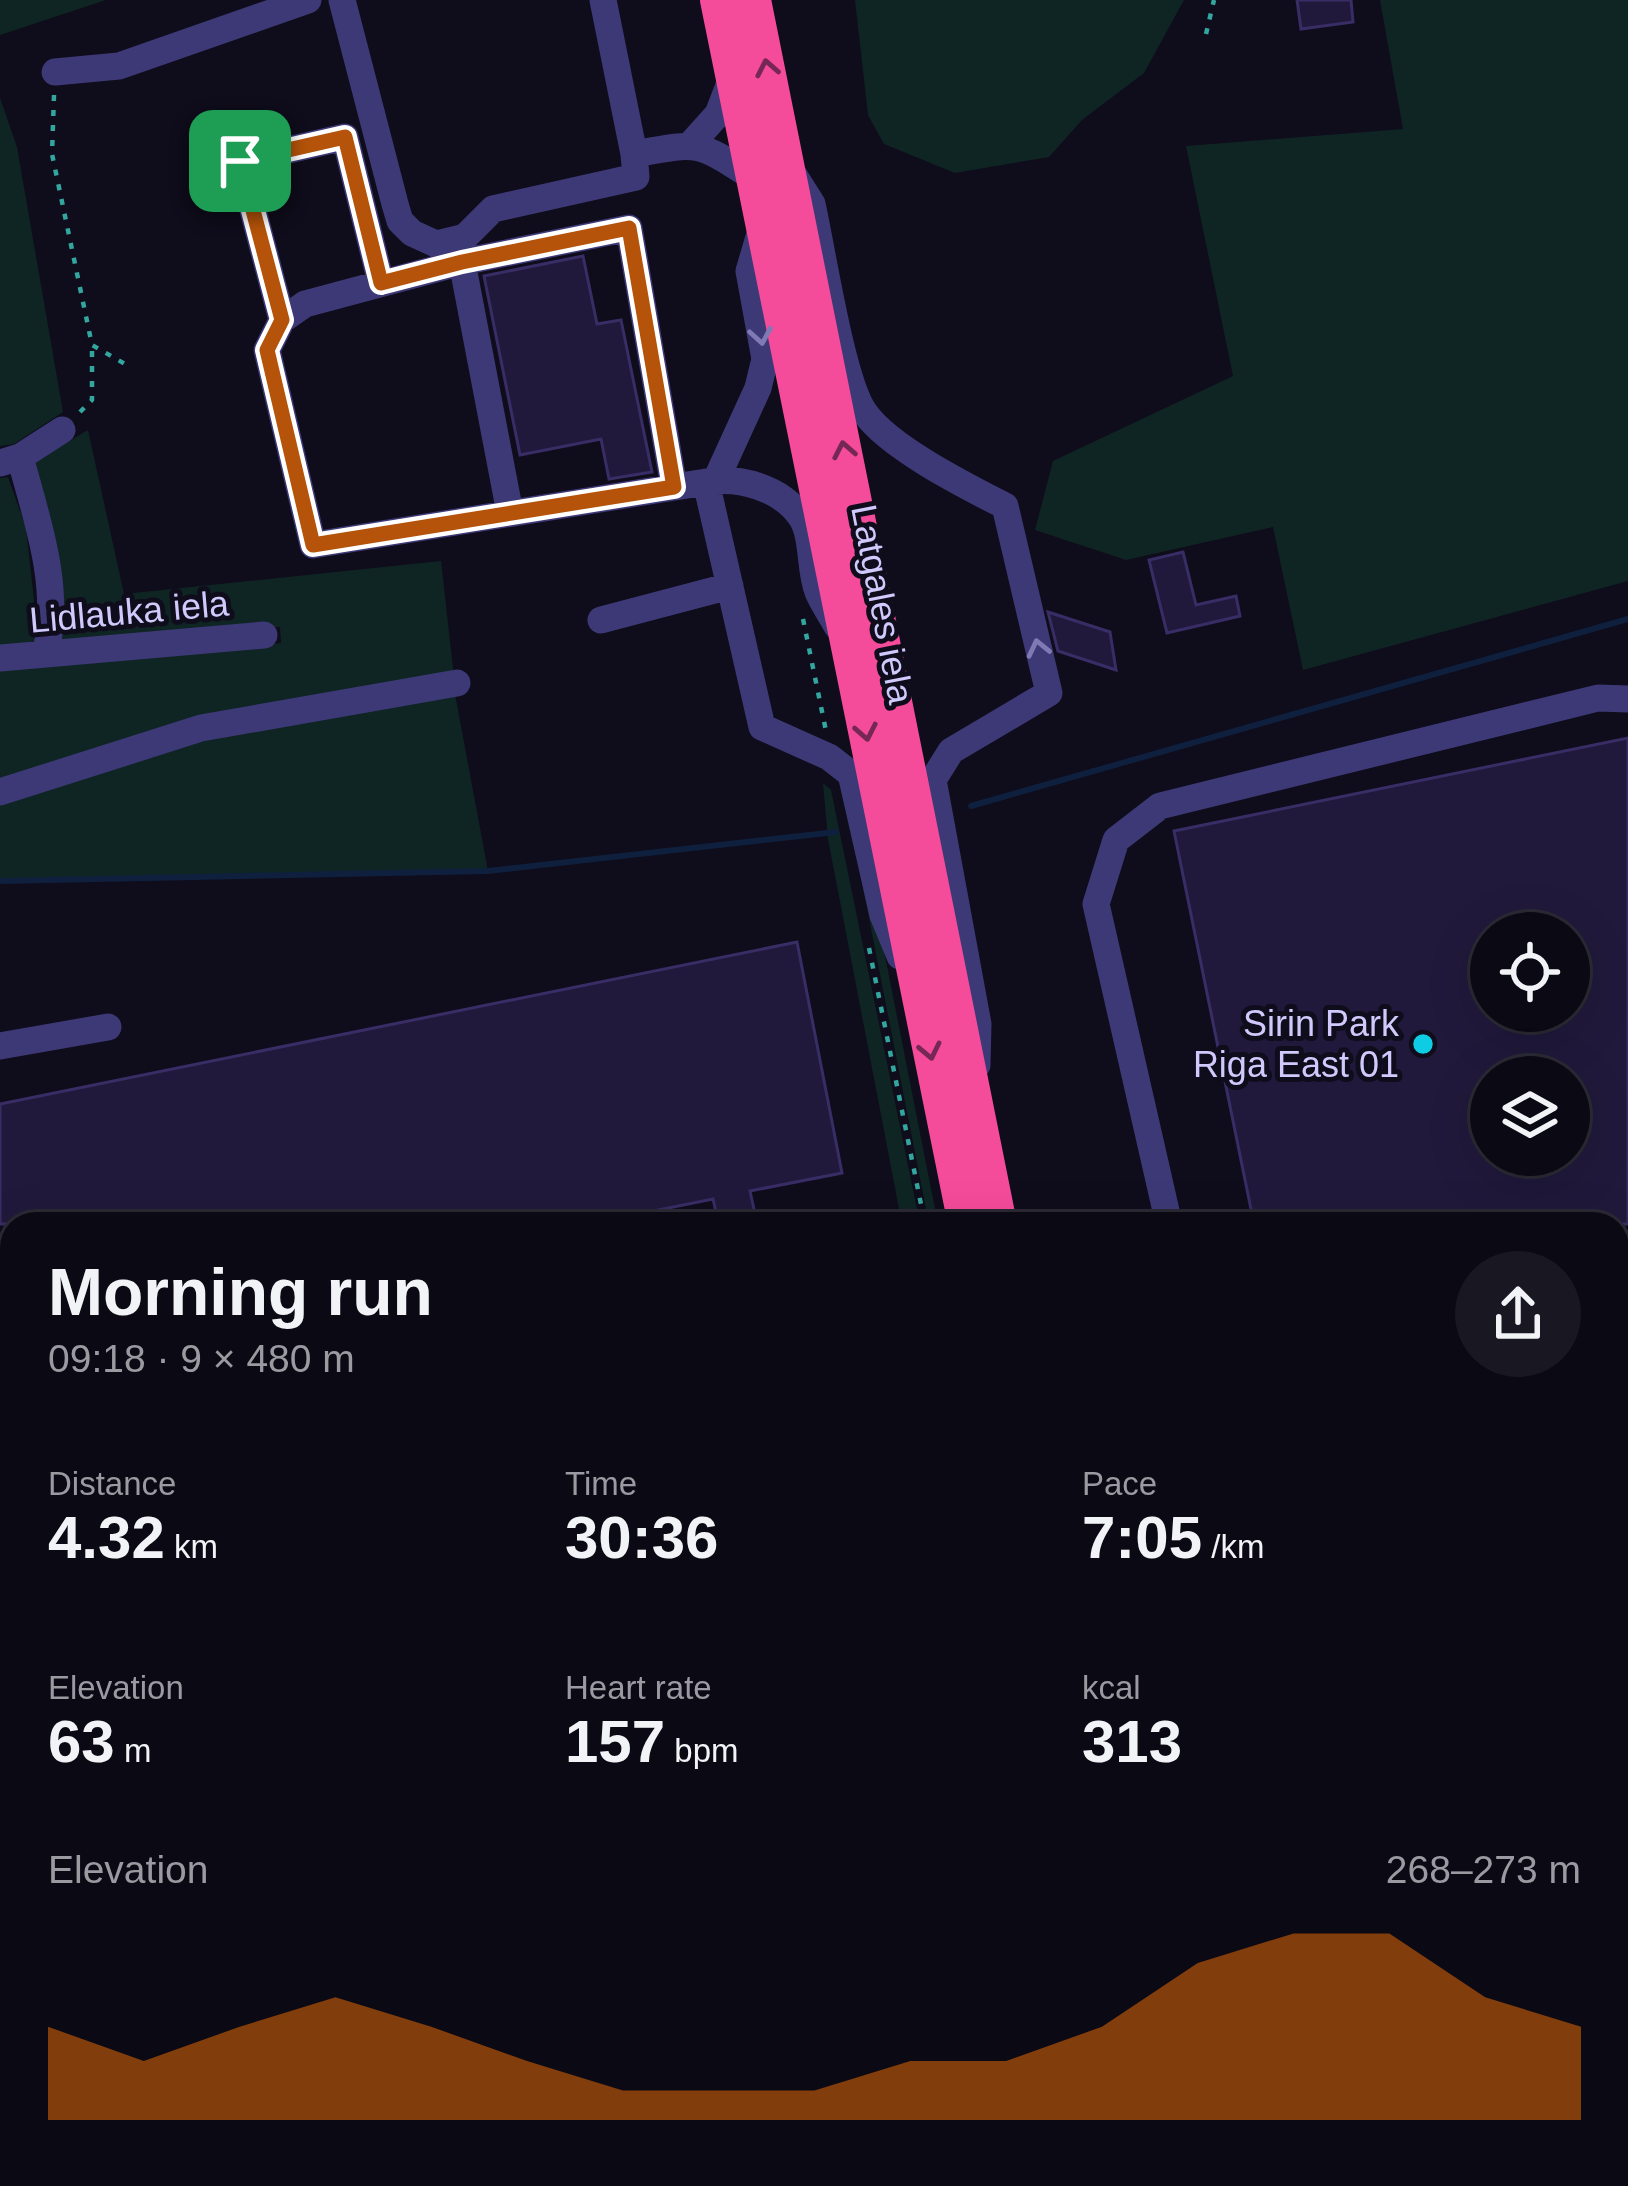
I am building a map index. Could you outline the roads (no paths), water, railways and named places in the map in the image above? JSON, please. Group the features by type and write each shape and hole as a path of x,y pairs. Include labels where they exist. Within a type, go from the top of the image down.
{"highway":[{"name":"Latgales iela","path":"718,0 733,75 770,171 763,222 964,1212"},
{"name":"Latgales iela","path":"753,0 770,171 997,1212"}],"street":[{"path":"55,71 119,66 308,0"},
{"path":"342,0 400,220 412,233 436,244 465,237 493,209 636,177 603,0"},
{"path":"691,144 718,114 733,75"},
{"path":"282,320 240,161 345,137 381,283"},
{"path":"634,154 691,144 770,171"},
{"name":"Latgales iela","path":"770,171 812,204 856,400 878,429 962,484 1006,506 1048,693 952,751 934,781 978,1024 979,1056 971,1083"},
{"path":"763,222 749,271 765,359 758,388 711,481 730,586 762,727 829,757 851,774 884,915 896,952 915,976"},
{"path":"674,487 629,228 462,262 305,304 282,320 267,350 313,545 510,513 674,487 711,481 760,487 784,500 803,520 817,591 850,649"},
{"path":"462,262 510,513"},
{"path":"46,651 50,635 47,558 10,460 62,430"},
{"path":"602,620 730,586"},
{"name":"Lidlauka iela","path":"0,658 264,635"},
{"path":"0,792 201,728 457,683"},
{"path":"1166,1212 1096,904 1116,840 1160,806 1598,698 1628,699"},
{"path":"0,1046 108,1027"}],"waterway":[{"path":"971,806 1628,619"},
{"path":"0,881 488,871 836,832"}],"place":[{"name":"Sirin Park Riga East 01","path":"1423,1044"}]}
